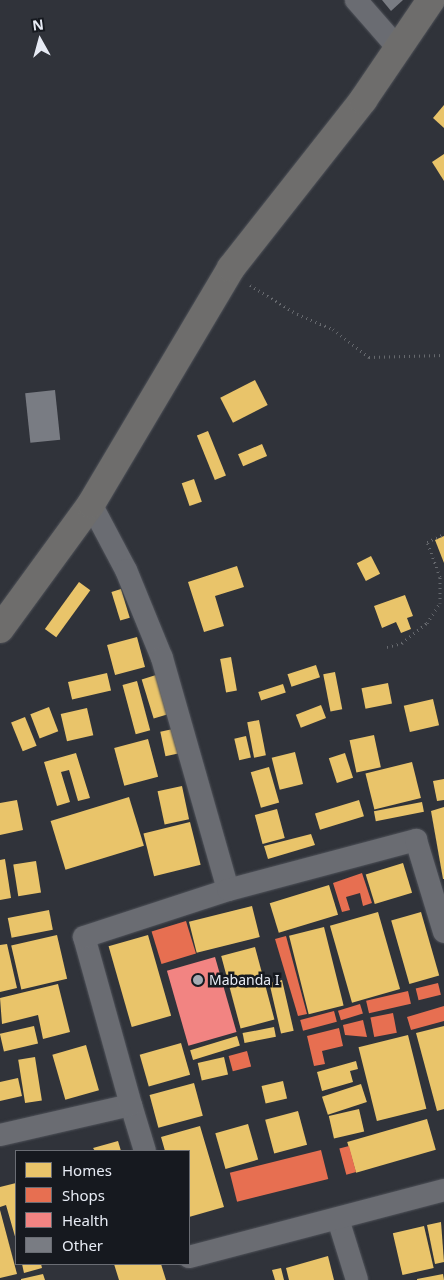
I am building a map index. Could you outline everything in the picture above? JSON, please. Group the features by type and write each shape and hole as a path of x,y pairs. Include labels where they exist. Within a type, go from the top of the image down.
{"highway":[{"path":"0,629 91,504 231,268 363,100 397,47 431,0"}],"street":[{"path":"356,0 397,47"},
{"path":"91,504 126,570 162,658 228,890"},
{"path":"145,1150 84,937 228,890 416,840 444,932"},
{"path":"0,1135 131,1105"},
{"path":"190,1257 444,1190"},
{"path":"338,1219 357,1280"}],"path":[{"path":"231,268 297,314 333,329 369,357 444,355"},
{"path":"387,647 402,643 427,623 440,602 440,577 427,542 444,534"}],"building: Homes":[{"path":"444,105 444,128 433,118"},
{"path":"444,154 444,181 432,162"},
{"path":"255,380 268,405 233,423 220,398"},
{"path":"208,431 226,476 215,480 197,435"},
{"path":"262,444 267,456 243,466 238,454"},
{"path":"194,479 202,502 190,506 182,483"},
{"path":"444,536 444,563 435,540"},
{"path":"371,556 380,574 366,581 357,563"},
{"path":"237,566 244,587 215,596 224,626 204,632 188,582"},
{"path":"79,582 90,590 56,637 45,629"},
{"path":"121,589 130,618 120,621 111,592"},
{"path":"405,595 413,616 407,618 411,629 401,633 396,622 382,628 374,606"},
{"path":"137,637 145,667 115,675 107,645"},
{"path":"231,657 237,690 226,692 220,659"},
{"path":"316,665 320,677 291,687 287,674"},
{"path":"335,672 342,709 330,712 323,674"},
{"path":"107,673 111,691 72,700 68,682"},
{"path":"156,675 168,714 154,719 142,679"},
{"path":"137,681 150,730 136,734 123,685"},
{"path":"388,683 392,704 366,709 361,688"},
{"path":"283,684 286,693 261,701 258,692"},
{"path":"433,699 439,725 410,732 404,706"},
{"path":"321,705 326,718 301,728 296,715"},
{"path":"49,707 58,731 40,738 30,714"},
{"path":"87,708 93,735 67,741 61,714"},
{"path":"25,717 37,746 23,751 11,723"},
{"path":"259,720 266,755 254,758 247,722"},
{"path":"173,729 178,753 165,756 160,732"},
{"path":"374,735 381,767 356,772 350,740"},
{"path":"246,736 251,757 239,760 234,739"},
{"path":"148,739 158,777 124,786 114,748"},
{"path":"295,752 303,784 280,790 272,758"},
{"path":"76,753 90,798 78,801 69,770 61,772 70,802 57,806 44,762"},
{"path":"345,753 353,778 337,783 329,758"},
{"path":"412,762 421,798 374,810 365,774"},
{"path":"269,767 279,803 261,808 251,772"},
{"path":"444,779 444,800 437,801 433,781"},
{"path":"182,786 189,819 165,824 158,791"},
{"path":"129,797 144,846 65,870 51,821"},
{"path":"17,800 23,830 0,835 0,803"},
{"path":"359,800 364,816 320,830 315,813"},
{"path":"422,802 424,812 376,821 374,811"},
{"path":"444,807 444,879 443,879 431,811"},
{"path":"277,809 285,838 263,844 255,815"},
{"path":"190,822 201,865 154,876 143,834"},
{"path":"311,834 315,845 268,859 264,846"},
{"path":"5,859 11,898 0,900 0,860"},
{"path":"36,861 41,893 18,896 13,865"},
{"path":"403,863 412,893 375,904 366,874"},
{"path":"329,885 338,915 279,933 270,903"},
{"path":"252,906 260,937 197,953 189,922"},
{"path":"49,910 53,930 12,938 8,918"},
{"path":"378,912 400,989 352,1003 330,926"},
{"path":"421,912 439,975 409,984 391,921"},
{"path":"324,927 344,1006 309,1014 289,936"},
{"path":"57,935 67,979 21,989 11,946"},
{"path":"148,935 171,1016 132,1027 109,946"},
{"path":"7,944 17,988 0,992 0,945"},
{"path":"255,947 274,1019 241,1029 221,956"},
{"path":"282,980 294,1031 281,1034 269,983"},
{"path":"58,984 70,1032 43,1039 38,1015 2,1024 0,998"},
{"path":"34,1026 38,1044 4,1051 0,1034"},
{"path":"444,1026 444,1109 437,1111 416,1033"},
{"path":"274,1027 276,1037 244,1043 243,1033"},
{"path":"408,1035 426,1109 377,1121 359,1047"},
{"path":"237,1036 240,1046 193,1060 190,1050"},
{"path":"181,1043 190,1075 149,1087 140,1055"},
{"path":"86,1045 99,1090 65,1100 52,1055"},
{"path":"35,1057 42,1100 25,1103 18,1060"},
{"path":"224,1057 228,1075 202,1081 198,1063"},
{"path":"356,1061 358,1069 350,1071 353,1082 322,1091 317,1072"},
{"path":"18,1078 22,1096 0,1101 0,1082"},
{"path":"283,1081 287,1099 266,1103 262,1086"},
{"path":"194,1083 203,1116 158,1128 150,1095"},
{"path":"361,1084 367,1102 328,1115 322,1097"},
{"path":"359,1109 364,1131 334,1138 329,1116"},
{"path":"298,1111 307,1145 274,1154 265,1120"},
{"path":"427,1119 436,1150 356,1173 347,1142"},
{"path":"248,1124 258,1160 226,1169 215,1133"},
{"path":"200,1126 224,1207 190,1217 190,1150 165,1150 161,1137"},
{"path":"118,1141 121,1150 94,1150 93,1148"},
{"path":"15,1183 15,1236 6,1205 0,1207 0,1187"},
{"path":"0,1210 17,1274 0,1278"},
{"path":"441,1222 444,1262 435,1264 427,1225"},
{"path":"424,1226 434,1268 402,1275 393,1233"},
{"path":"328,1256 334,1280 289,1280 286,1268"},
{"path":"22,1265 41,1265 42,1268 24,1273"},
{"path":"114,1265 161,1265 166,1280 119,1280"},
{"path":"281,1268 284,1280 275,1280 272,1270"},
{"path":"43,1274 45,1280 21,1280 21,1279"},
{"path":"443,1274 444,1280 417,1280 417,1279"}],"building: Shops":[{"path":"362,873 372,903 363,906 360,893 346,897 350,910 342,912 333,883"},
{"path":"186,921 196,954 162,964 152,932"},
{"path":"286,936 307,1014 298,1016 275,939"},
{"path":"438,983 441,995 419,1000 416,989"},
{"path":"408,991 411,1004 369,1013 366,1001"},
{"path":"360,1004 363,1014 341,1020 338,1011"},
{"path":"444,1006 444,1021 411,1030 407,1017"},
{"path":"334,1011 337,1022 303,1031 300,1020"},
{"path":"393,1013 397,1033 374,1037 370,1017"},
{"path":"363,1020 367,1037 345,1035 343,1025"},
{"path":"339,1028 343,1046 322,1051 325,1064 314,1066 307,1036"},
{"path":"247,1051 251,1066 233,1071 229,1056"},
{"path":"349,1146 356,1172 346,1175 339,1149"},
{"path":"321,1150 328,1179 237,1202 230,1173"}],"building: Health":[{"path":"215,957 236,1032 188,1046 167,971"}],"building: Other":[{"path":"382,0 403,0 391,11"},
{"path":"55,390 60,440 30,443 25,393"}],"place":[{"name":"Mabanda I","path":"198,980"}]}
